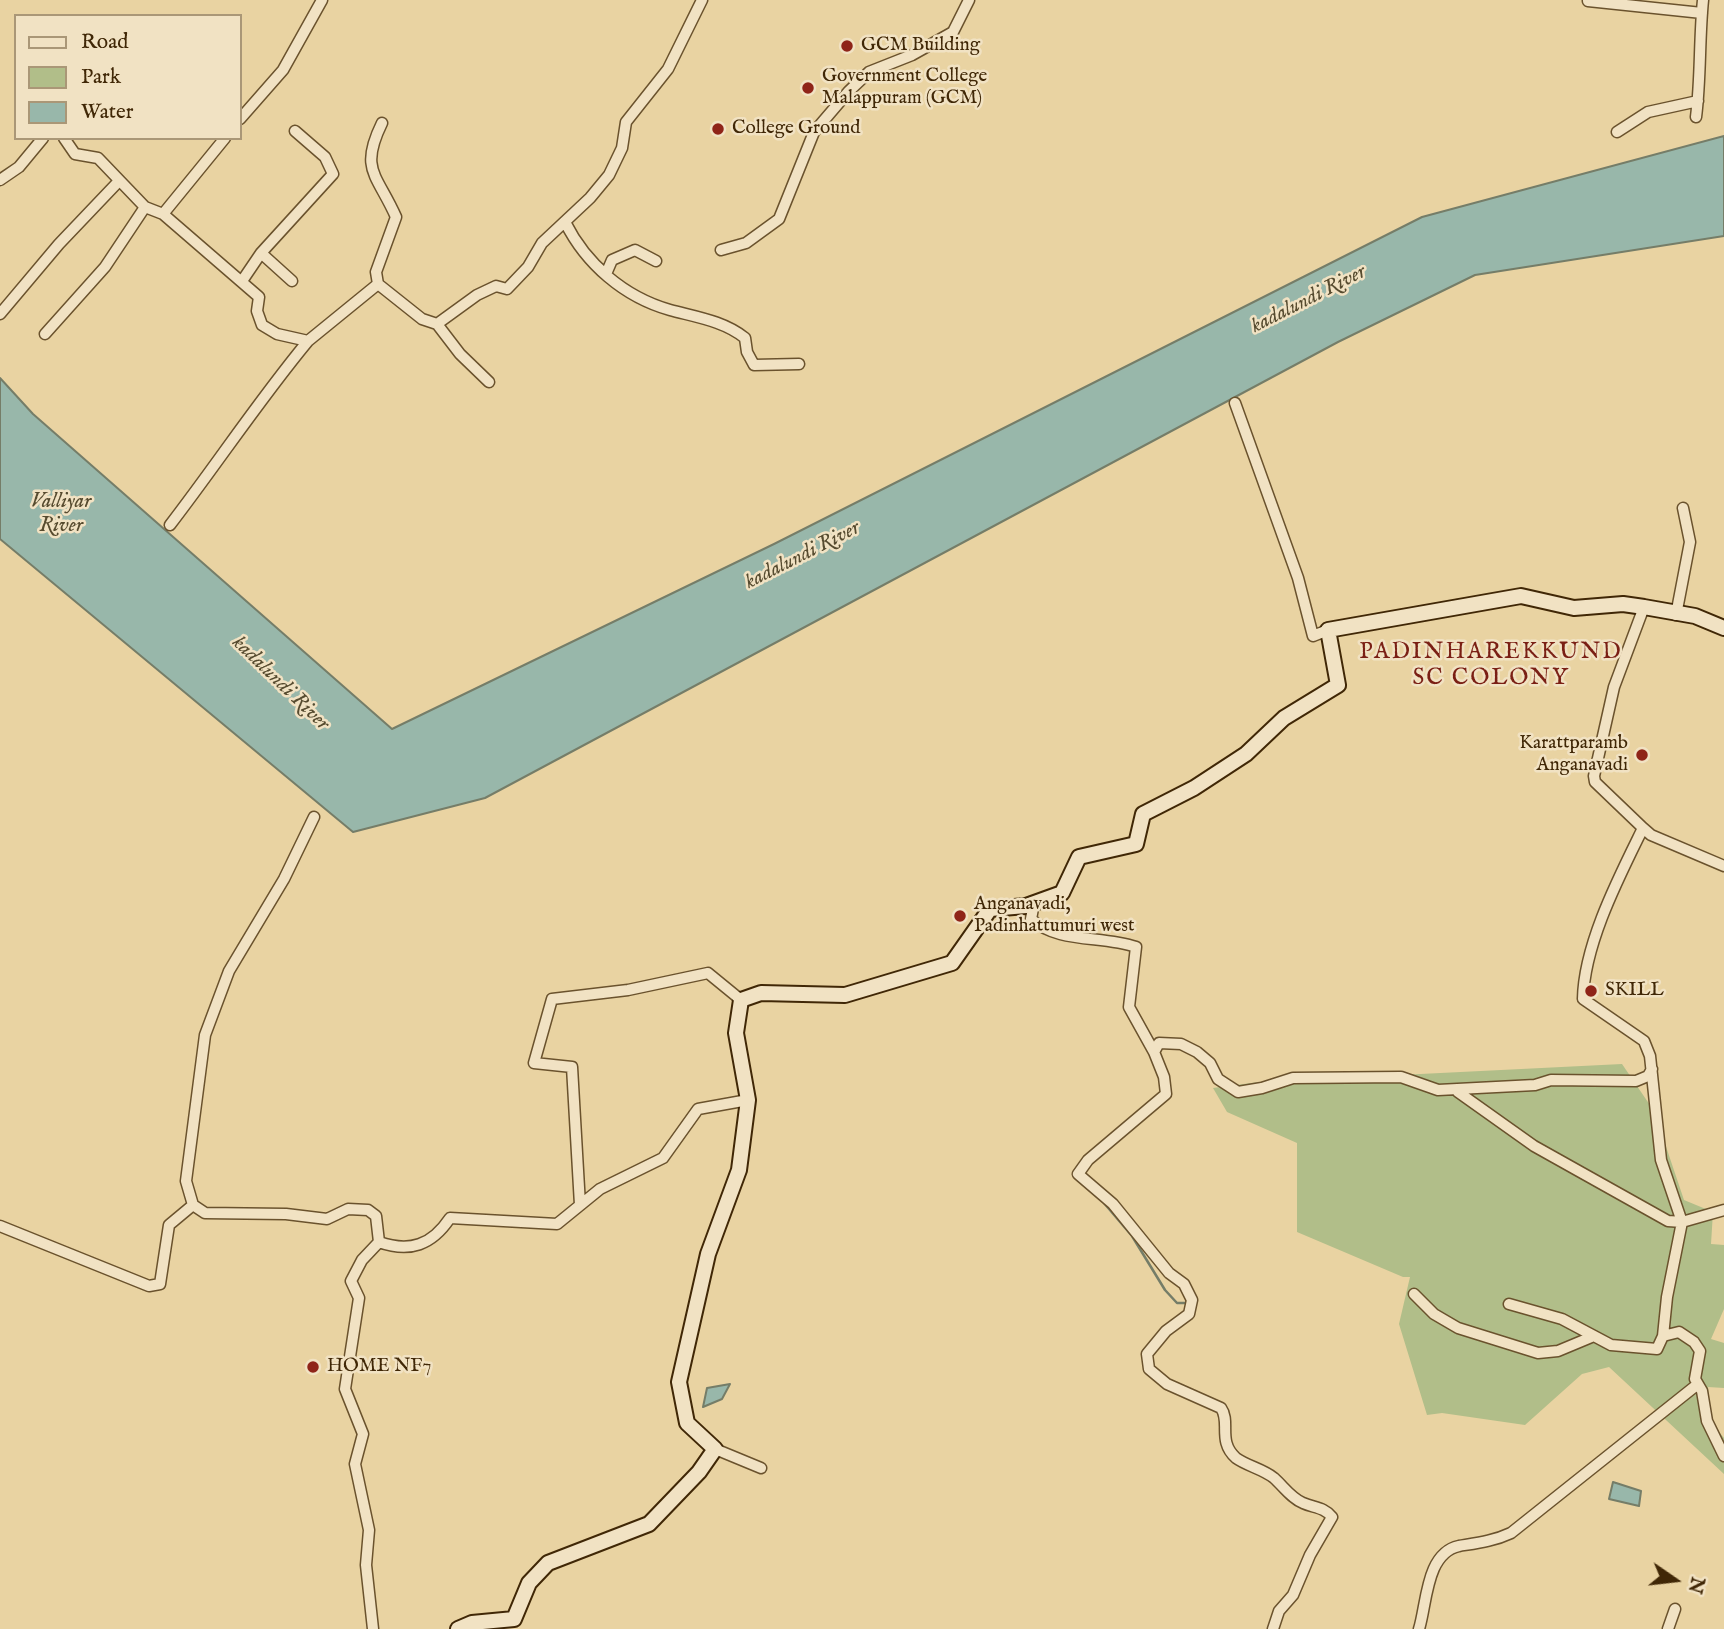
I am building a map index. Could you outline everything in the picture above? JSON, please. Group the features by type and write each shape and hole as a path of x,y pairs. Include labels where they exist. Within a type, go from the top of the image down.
{"main road":[{"path":"458,1629 472,1623 514,1619 529,1583 548,1563 649,1524 699,1472 715,1449 687,1423 679,1382 708,1254 739,1170 748,1100 736,1033 741,1000 761,993 845,995 952,963 990,909 1034,903 1062,893 1079,857 1136,844 1143,814 1194,789 1247,754 1284,718 1338,685 1328,630 1381,623 1521,596 1574,608 1623,604 1644,607 1676,615 1695,616 1724,628"}],"street":[{"path":"242,118 283,70 322,0"},
{"path":"437,324 477,295 496,286 507,289 528,267 542,243 609,175 622,148 626,122 668,69 702,0"},
{"path":"721,250 746,243 779,219 814,132 849,91 869,72 912,55 953,32 969,0"},
{"path":"1696,117 1703,0"},
{"path":"1588,1 1702,13"},
{"path":"1617,132 1648,112 1698,101"},
{"path":"383,123 371,146 369,160 396,218 376,272 378,284 422,319 437,324 460,354 489,382"},
{"path":"242,281 261,253 333,174 325,157 295,131"},
{"path":"0,180 19,167 41,140"},
{"path":"65,140 75,154 98,158 145,207 163,214 242,281 259,297 257,311 262,325 277,334 308,341"},
{"path":"163,214 223,140"},
{"path":"0,314 59,244 119,181"},
{"path":"45,334 105,267 145,207"},
{"path":"565,222 577,246 623,290 648,302 734,329 745,338 747,352 754,365 799,364"},
{"path":"606,274 612,260 635,250 656,261"},
{"path":"261,253 292,281"},
{"path":"170,525 235,439 251,411 308,341 328,328 378,284"},
{"path":"1235,403 1298,578 1313,636 1328,630"},
{"path":"1676,615 1690,542 1684,508"},
{"path":"1644,607 1614,687 1594,776 1599,787 1651,835 1724,866"},
{"path":"314,817 284,878 229,971 205,1035 186,1181 193,1205 205,1213 286,1214 327,1219 348,1209 368,1210 376,1216 379,1242 362,1260 351,1281 359,1298 345,1389 363,1434 355,1464 369,1530 366,1565 373,1629"},
{"path":"1509,1304 1562,1319 1611,1345 1657,1349 1663,1336 1667,1297 1682,1222 1661,1160 1652,1069 1644,1041 1583,999 1587,961 1616,884 1643,828"},
{"path":"1034,903 1031,919 1045,932 1113,939 1136,947 1129,1007 1154,1052 1164,1077 1166,1094 1088,1160 1078,1174 1113,1204 1169,1273 1184,1284 1190,1293 1192,1300 1189,1314 1166,1331 1147,1354 1149,1369 1173,1387 1221,1408 1224,1413 1224,1437 1228,1448 1238,1459 1274,1478 1302,1503 1322,1508 1332,1517 1310,1555 1293,1595 1279,1611 1273,1629"},
{"path":"580,1205 572,1067 534,1063 552,999 628,990 708,973 741,1000"},
{"path":"1154,1052 1159,1043 1181,1044 1210,1063 1218,1079 1238,1091 1262,1088 1293,1078 1401,1077 1438,1090 1535,1085 1551,1080 1636,1081 1648,1076 1652,1069"},
{"path":"1462,1090 1458,1091 1534,1146 1668,1221 1682,1222 1724,1210"},
{"path":"379,1242 397,1248 420,1246 439,1234 450,1218 557,1224 600,1189 663,1158 698,1109 748,1100"},
{"path":"0,1226 149,1286 160,1284 169,1225 193,1205"},
{"path":"1414,1294 1434,1314 1458,1328 1538,1353 1558,1351 1594,1336"},
{"path":"1663,1336 1679,1332 1695,1342 1700,1351 1696,1370 1698,1384 1707,1421 1724,1456"},
{"path":"1419,1629 1433,1569 1443,1553 1511,1533 1698,1384"},
{"path":"715,1449 761,1468"},
{"path":"1668,1629 1675,1609"}],"green space":[{"path":"1622,1064 1654,1111 1684,1200 1713,1212 1711,1244 1724,1245 1724,1309 1711,1339 1724,1343 1724,1388 1708,1387 1711,1422 1724,1438 1724,1474 1609,1367 1582,1374 1525,1425 1442,1413 1427,1415 1399,1324 1410,1277 1403,1277 1297,1232 1297,1143 1227,1112 1213,1088 1259,1082"}],"water":[{"name":"Valliyar River","path":"1724,136 1724,236 1475,275 1338,342 485,798 353,832 0,539 0,378 33,414 392,729 774,544 1422,217"},
{"path":"730,1384 722,1399 703,1407 707,1388"},
{"path":"1613,1482 1641,1491 1639,1506 1609,1499"}],"waterway":[{"path":"1104,1203 1132,1236 1165,1290 1177,1303 1188,1303"}],"place":[{"name":"GCM Building","path":"847,46"},
{"name":"Government College Malappuram (GCM)","path":"808,88"},
{"name":"College Ground","path":"718,129"},
{"name":"Karattparamb Anganavadi","path":"1642,755"},
{"name":"Anganavadi, Padinhattumuri west","path":"960,916"},
{"name":"SKILL","path":"1591,991"},
{"name":"HOME NF7","path":"313,1367"}],"district":[{"name":"PADINHAREKKUND SC COLONY","path":"1491,666"}],"water label":[{"name":"kadalundi River","path":"1309,300"},
{"name":"kadalundi River","path":"803,556"},
{"name":"kadalundi River","path":"280,684"}]}
